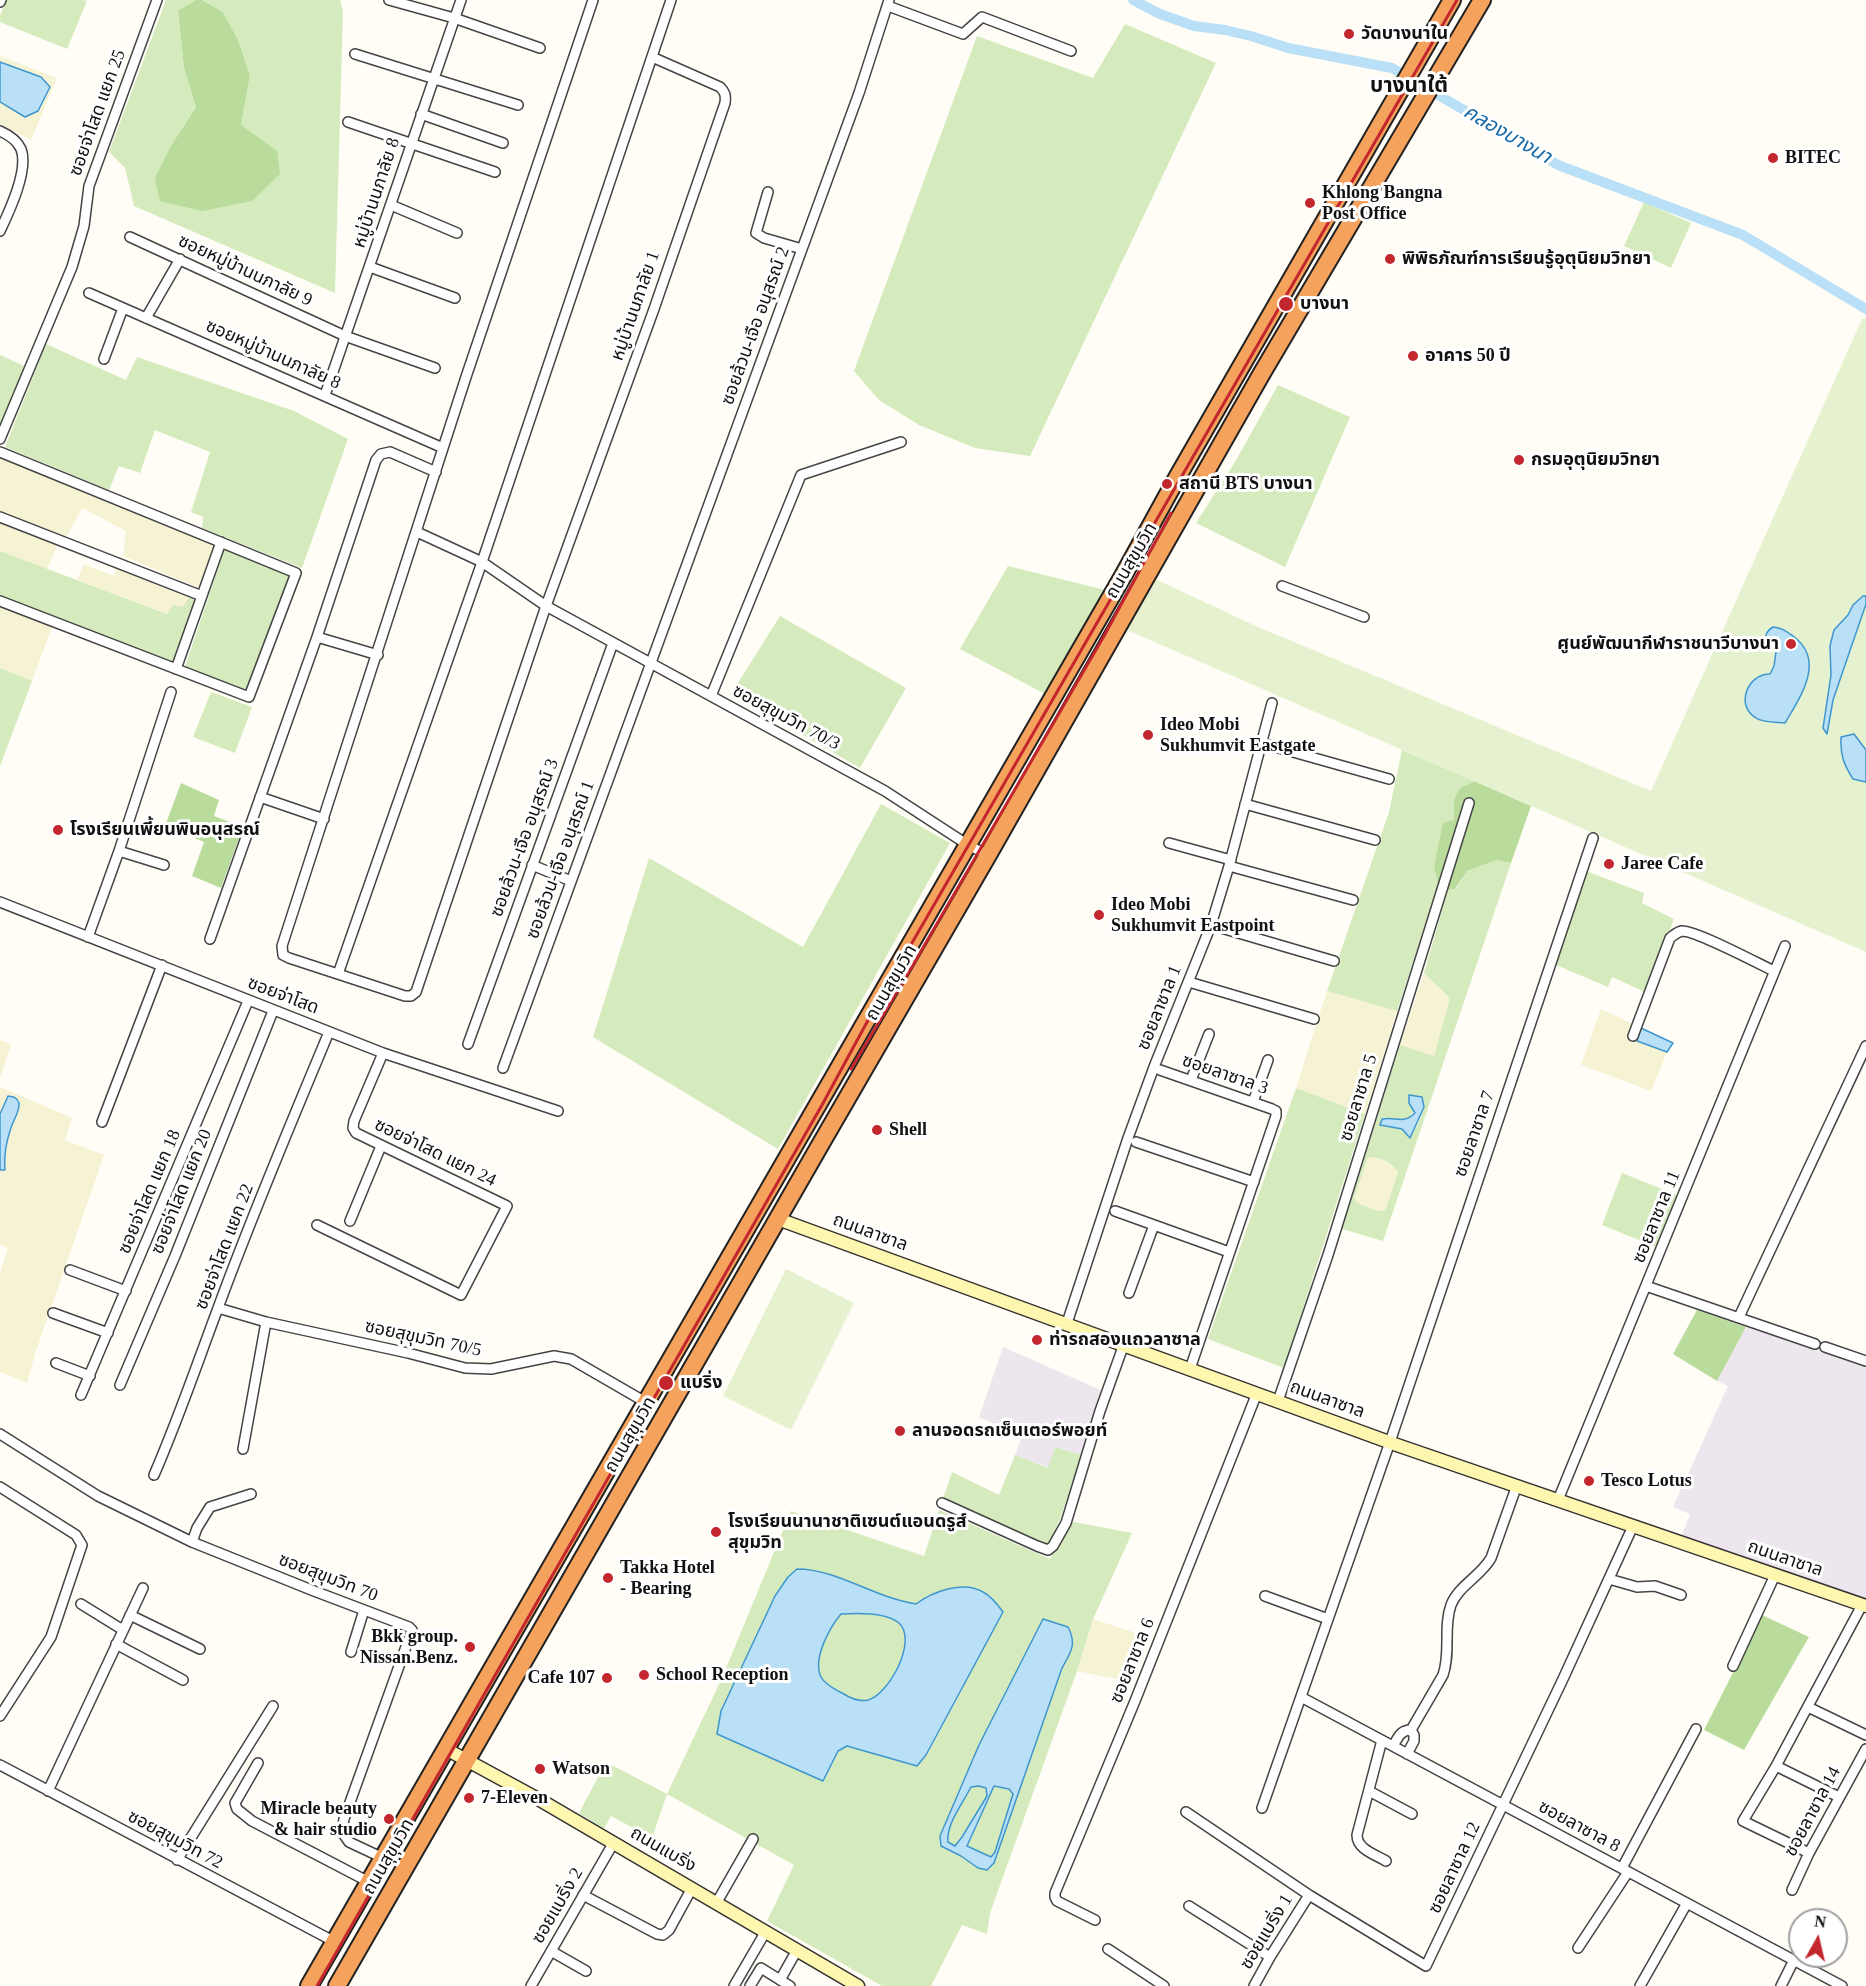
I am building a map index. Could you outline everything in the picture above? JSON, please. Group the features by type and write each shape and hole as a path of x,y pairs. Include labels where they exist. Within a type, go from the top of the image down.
{"highway":[{"name":"ถนนสุขุมวิท","path":"309,1986 647,1403 1452,0"},
{"name":"ถนนสุขุมวิท","path":"337,1986 988,855 1262,373 1482,0"},
{"path":"757,1210 778,1219"}],"street":[{"name":"ซอยจ่าโสด แยก 25","path":"0,439 72,267 84,226 89,186 157,0"},
{"path":"389,0 454,18 540,48"},
{"name":"หมู่บ้านนภาลัย 8","path":"325,396 461,0"},
{"path":"593,0 443,448 378,655 282,946 283,955 338,974 482,562 671,0"},
{"path":"888,3 963,34 982,17 1071,51"},
{"name":"ซอยล้วน-เจือ อนุสรณ์ 2","path":"651,663 859,93 888,3"},
{"path":"355,54 518,105"},
{"name":"หมู่บ้านนภาลัย 1","path":"338,974 405,996 411,996 416,992 546,606 654,309 725,103 726,97 720,87 652,57"},
{"path":"421,114 503,143"},
{"path":"348,122 495,172"},
{"path":"0,131 12,137 21,148 22,158 20,181 14,203 0,231"},
{"path":"768,192 756,233 764,238 802,249"},
{"path":"392,205 457,233"},
{"name":"ซอยหมู่บ้านนภาลัย 9","path":"130,237 345,336 435,368"},
{"path":"146,318 180,259"},
{"path":"370,267 454,298"},
{"name":"ซอยหมู่บ้านนภาลัย 8","path":"89,292 443,448"},
{"path":"104,359 123,308"},
{"path":"711,696 801,475 901,442"},
{"path":"0,452 296,573 249,697 0,601"},
{"path":"210,939 317,637 376,460 381,454 390,452 436,472"},
{"path":"0,517 202,596"},
{"name":"ซอยสุขุมวิท 70/3","path":"417,532 482,562 546,606 885,791 968,845 988,855"},
{"path":"176,669 220,542"},
{"path":"1282,586 1364,617"},
{"path":"317,637 378,655"},
{"name":"ซอยล้วน-เจือ อนุสรณ์ 3","path":"468,1044 613,643"},
{"name":"ซอยล้วน-เจือ อนุสรณ์ 1","path":"503,1068 651,663"},
{"path":"88,937 171,692"},
{"name":"ซอยลาซาล 1","path":"1067,1323 1128,1138 1211,925 1230,863 1272,703"},
{"path":"1261,743 1389,779"},
{"path":"260,797 324,819"},
{"name":"ซอยลาซาล 5","path":"1278,1401 1328,1255 1469,803"},
{"path":"1245,804 1375,840"},
{"name":"ซอยลาซาล 7","path":"1390,1442 1593,838"},
{"path":"1169,843 1353,900"},
{"path":"119,851 164,865"},
{"path":"532,865 571,881"},
{"name":"ซอยจ่าโสด","path":"0,902 383,1053 558,1111"},
{"path":"1211,925 1334,961"},
{"path":"1633,1036 1670,938 1677,933 1682,931 1697,934 1774,971"},
{"name":"ซอยลาซาล 11","path":"1558,1500 1785,946"},
{"path":"102,1122 162,965"},
{"path":"1189,982 1314,1019"},
{"name":"ซอยจ่าโสด แยก 18","path":"81,1395 248,1000"},
{"name":"ซอยจ่าโสด แยก 20","path":"120,1385 175,1256 273,1011"},
{"name":"ซอยจ่าโสด แยก 22","path":"154,1475 194,1378 218,1308 329,1032"},
{"path":"1191,1080 1209,1034"},
{"path":"1738,1317 1865,1049"},
{"name":"ซอยจ่าโสด แยก 24","path":"317,1225 461,1295 507,1206 356,1134 354,1121 383,1053"},
{"path":"1253,1102 1268,1060"},
{"name":"ซอยลาซาล 3","path":"1160,1070 1276,1112 1190,1369"},
{"path":"1136,1142 1254,1182"},
{"path":"350,1221 381,1146"},
{"path":"1115,1211 1229,1252"},
{"name":"ถนนลาซาล","path":"778,1219 1390,1442 1864,1605"},
{"path":"1129,1293 1154,1225"},
{"path":"70,1270 126,1291"},
{"path":"1646,1286 1866,1361"},
{"name":"ซอยสุขุมวิท 70/5","path":"218,1308 266,1322 481,1370 562,1356 647,1403"},
{"path":"53,1313 108,1334"},
{"path":"243,1449 266,1322"},
{"path":"942,1503 1037,1546 1048,1550 1053,1546 1066,1523 1100,1411 1124,1344"},
{"path":"56,1364 90,1376"},
{"name":"ซอยลาซาล 6","path":"1095,1920 1057,1900 1055,1893 1135,1701 1257,1393"},
{"name":"ซอยสุขุมวิท 70","path":"0,1434 98,1496 192,1542 412,1630 344,1819 342,1832 349,1842 383,1858"},
{"path":"1262,1808 1390,1442"},
{"path":"1411,1730 1443,1675 1446,1665 1451,1604 1458,1594 1485,1569 1517,1485"},
{"path":"0,1487 76,1535 82,1545 51,1637 0,1716"},
{"path":"192,1542 197,1528 210,1507 251,1494"},
{"name":"ซอยลาซาล 12","path":"1186,1812 1308,1895 1426,1966 1633,1526"},
{"path":"1733,1666 1775,1575"},
{"path":"1609,1579 1637,1587 1654,1586 1681,1595"},
{"path":"48,1791 143,1588"},
{"path":"1265,1596 1328,1619"},
{"path":"81,1604 123,1630"},
{"path":"1809,1853 1743,1821 1776,1766 1864,1605"},
{"path":"351,1652 364,1610"},
{"path":"130,1615 200,1649"},
{"path":"116,1644 183,1680"},
{"name":"ซอยลาซาล 8","path":"1301,1697 1788,1957"},
{"path":"177,1860 273,1706"},
{"path":"1808,1707 1866,1735"},
{"path":"1578,1948 1625,1870 1696,1729"},
{"path":"1393,1746 1400,1734 1405,1730 1411,1730"},
{"path":"1407,1754 1414,1741 1411,1730"},
{"path":"1382,1740 1357,1841 1359,1846 1386,1861"},
{"name":"ถนนแบริ่ง","path":"446,1749 614,1842 858,1986"},
{"name":"ซอยลาซาล 14","path":"1792,1890 1809,1853 1866,1749"},
{"path":"258,1763 238,1794 234,1803 237,1809 252,1821 369,1882"},
{"name":"ซอยสุขุมวิท 72","path":"0,1765 335,1942"},
{"path":"1776,1766 1839,1797"},
{"path":"1369,1791 1412,1814"},
{"path":"717,1902 753,1839"},
{"name":"ซอยแบริ่ง 2","path":"531,1986 614,1842"},
{"path":"583,1895 663,1935 669,1930 692,1888"},
{"name":"ซอยแบริ่ง 1","path":"1254,1986 1308,1895"},
{"path":"1640,1986 1687,1903"},
{"path":"1189,1906 1270,1957"},
{"path":"734,1986 766,1931"},
{"path":"1108,1949 1164,1986"},
{"path":"780,1980 798,1950"},
{"path":"551,1951 586,1971"},
{"path":"750,1986 761,1968 790,1986"},
{"path":"1781,1986 1790,1968"},
{"name":"ซอยลาซาล 8","path":"1809,1968 1842,1986"}],"shaded area":[{"path":"0,56 57,78 31,140 0,124 0,102 25,117 2,62 0,62"},
{"path":"0,458 216,545 200,588 123,556 126,531 82,508 66,538 0,512"},
{"path":"0,522 58,544 47,569 0,551"},
{"path":"84,564 114,576 117,566 189,597 183,607 168,614 77,580"},
{"path":"0,608 52,627 32,681 0,668"},
{"path":"1424,973 1450,998 1434,1057 1400,1045"},
{"path":"1327,991 1397,1011 1365,1114 1296,1088"},
{"path":"1601,1009 1641,1028 1637,1041 1667,1052 1651,1091 1581,1065"},
{"path":"0,1040 11,1044 0,1078"},
{"path":"0,1087 72,1118 65,1140 104,1155 27,1383 0,1372 0,1272 8,1248 0,1244 0,1170 5,1169 4,1160 10,1130 19,1109 0,1114"},
{"path":"1367,1157 1374,1157 1393,1165 1398,1172 1385,1211 1378,1211 1357,1203 1354,1198"},
{"path":"1746,1327 1866,1364 1866,1601 1682,1535 1690,1514 1673,1507 1728,1386 1717,1381"},
{"path":"1003,1347 1103,1391 1082,1455 1055,1447 1049,1468 1015,1455 1022,1437 979,1417"},
{"path":"1093,1619 1148,1637 1132,1682 1077,1671"}],"green space":[{"path":"6,0 87,1 67,49 0,22"},
{"path":"166,0 196,0 178,12 184,68 196,107 172,144 241,125 250,75 238,40 223,12 202,0 340,0 343,11 335,293 134,206 125,168 109,152"},
{"path":"196,0 202,0 223,12 238,40 250,75 241,125 277,151 280,174 252,201 202,211 160,201 155,178 172,144 196,107 184,68 178,11"},
{"path":"1125,24 1216,63 1030,456 975,448 919,425 879,400 854,371 977,36 1093,78"},
{"path":"1644,202 1691,223 1671,268 1624,246"},
{"name":"ศูนย์พัฒนากีฬาราชนาวีบางนา","path":"1862,319 1866,319 1866,952 1127,630 1153,578 1258,627 1651,791"},
{"path":"46,344 126,380 137,357 294,411 348,439 302,568 202,528 203,517 191,512 210,452 155,430 140,473 119,466 109,490 5,447"},
{"path":"0,355 24,366 0,428"},
{"path":"1278,385 1350,417 1285,567 1196,523 1235,462"},
{"path":"225,548 291,575 246,692 185,667"},
{"path":"0,551 167,614 173,605 183,607 189,597 197,598 174,665 0,596"},
{"path":"1008,566 1109,591 1047,695 960,649"},
{"path":"780,616 906,688 860,768 731,694"},
{"path":"0,668 32,681 0,766"},
{"path":"211,692 252,707 235,753 193,737"},
{"path":"1402,750 1475,781 1460,788 1454,799 1454,820 1434,867 1438,884 1397,1011 1327,991 1389,812"},
{"path":"1475,781 1531,806 1511,863 1497,860 1467,871 1455,889 1448,890 1438,884 1434,867 1443,823 1454,820 1454,799 1460,788"},
{"path":"181,783 219,800 214,816 243,827 221,888 192,876 204,842 165,826"},
{"path":"881,804 950,843 778,1149 593,1037 649,858 803,947"},
{"path":"1497,860 1511,863 1383,1241 1342,1229 1400,1045 1434,1056 1450,998 1424,973 1448,890 1456,889 1467,871","holes":["1422,1101 1421,1116 1410,1138 1402,1129 1380,1124 1382,1118 1408,1119","1368,1157 1385,1161 1398,1172 1385,1211 1378,1211 1357,1203 1354,1198"]},
{"path":"1586,871 1644,893 1642,903 1674,919 1645,992 1612,977 1608,987 1556,965"},
{"path":"1296,1088 1365,1114 1284,1368 1208,1339"},
{"path":"1622,1173 1677,1195 1656,1247 1602,1225"},
{"path":"786,1269 854,1303 791,1430 723,1396"},
{"path":"1697,1310 1746,1327 1717,1381 1673,1354"},
{"path":"1055,1447 1082,1455 1060,1519 1049,1543 1042,1544 943,1499 952,1472 999,1495 1015,1455 1048,1468"},
{"path":"939,1510 1050,1559 1069,1521 1132,1533 1093,1619 1077,1671 990,1913 987,1934 962,1925 931,1986 882,1986 767,1921 794,1865 667,1794 722,1678 791,1511 924,1556","holes":["798,1569 812,1570 841,1578 886,1596 916,1604 940,1592 968,1587 1003,1612 927,1755 917,1766 847,1746 838,1751 721,1710","1072,1650 1062,1668 994,1863 978,1868 941,1846 940,1836 952,1809"]},
{"path":"841,1613 887,1617 899,1623 904,1631 903,1654 892,1678 876,1696 868,1700 858,1700 848,1696 830,1686 821,1676 820,1652 827,1634"},
{"path":"1762,1615 1809,1637 1744,1750 1704,1730"},
{"path":"606,1762 667,1794 652,1838 611,1816 604,1829 579,1813"},
{"path":"971,1786 986,1788 987,1796 955,1846 947,1842 947,1835"},
{"path":"994,1786 1009,1789 1013,1794 992,1857 967,1847"}],"water":[{"path":"0,62 41,77 50,87 38,111 25,117 0,102"},
{"path":"1863,596 1866,596 1866,604 1833,700 1827,734 1823,728 1831,675 1830,646 1834,630"},
{"path":"1773,627 1793,636 1803,646 1808,656 1809,667 1803,690 1785,723 1759,720 1750,713 1745,699 1755,679 1770,674 1774,666 1776,652 1765,644 1766,634"},
{"path":"1854,734 1866,750 1866,782 1853,779 1842,755 1841,737"},
{"path":"1641,1028 1673,1043 1667,1052 1637,1041"},
{"path":"1409,1095 1422,1097 1424,1107 1410,1138 1402,1129 1380,1125 1382,1119 1406,1119 1415,1113 1409,1103"},
{"path":"8,1096 15,1098 19,1106 7,1140 5,1170 0,1170 0,1114"},
{"path":"797,1569 812,1570 841,1578 901,1601 916,1604 930,1595 957,1587 966,1587 986,1594 1003,1612 926,1755 917,1766 847,1746 838,1751 823,1781 717,1734 721,1711 775,1596 788,1577","holes":["841,1614 871,1614 887,1617 899,1623 904,1631 905,1642 899,1666 884,1688 868,1700 852,1698 830,1687 821,1677 820,1653 827,1635"]},
{"path":"1043,1619 1068,1627 1072,1638 1070,1652 1062,1668 994,1863 987,1870 978,1868 941,1846 940,1836 979,1745","holes":["994,1786 1009,1789 1013,1794 995,1852 991,1857 967,1846","971,1787 986,1788 987,1796 955,1846 948,1842 952,1821"]}],"waterway":[{"name":"คลองบางนา","path":"1133,0 1160,14 1194,26 1225,30 1288,48 1392,68 1558,165 1743,235 1866,309"}],"railway":[{"path":"317,1986 822,1105 879,1000 1457,0"},
{"path":"851,1069 1104,636 1171,513"}],"place":[{"name":"วัดบางนาใน","path":"1349,34"},
{"name":"BITEC","path":"1773,158"},
{"name":"Khlong Bangna Post Office","path":"1310,203"},
{"name":"พิพิธภัณฑ์การเรียนรู้อุตุนิยมวิทยา","path":"1390,259"},
{"name":"บางนา","path":"1286,304"},
{"name":"อาคาร 50 ปี","path":"1413,356"},
{"name":"กรมอุตุนิยมวิทยา","path":"1519,460"},
{"name":"สถานี BTS บางนา","path":"1167,484"},
{"name":"ศูนย์พัฒนากีฬาราชนาวีบางนา","path":"1791,644"},
{"name":"Ideo Mobi Sukhumvit Eastgate","path":"1148,735"},
{"name":"โรงเรียนเพี้ยนพินอนุสรณ์","path":"58,830"},
{"name":"Jaree Cafe","path":"1609,864"},
{"name":"Ideo Mobi Sukhumvit Eastpoint","path":"1099,915"},
{"name":"Shell","path":"877,1130"},
{"name":"ท่ารถสองแถวลาซาล","path":"1037,1340"},
{"name":"แบริ่ง","path":"666,1383"},
{"name":"ลานจอดรถเซ็นเตอร์พอยท์","path":"900,1431"},
{"name":"Tesco Lotus","path":"1589,1481"},
{"name":"โรงเรียนนานาชาติเซนต์แอนดรูส์ สุขุมวิท","path":"716,1532"},
{"name":"Takka Hotel - Bearing","path":"608,1578"},
{"name":"Bkk group. Nissan.Benz.","path":"470,1647"},
{"name":"School Reception","path":"644,1675"},
{"name":"Cafe 107","path":"607,1678"},
{"name":"Watson","path":"540,1769"},
{"name":"7-Eleven","path":"469,1798"},
{"name":"Miracle beauty & hair studio","path":"389,1819"}],"district":[{"name":"บางนาใต้","path":"1409,87"}]}
